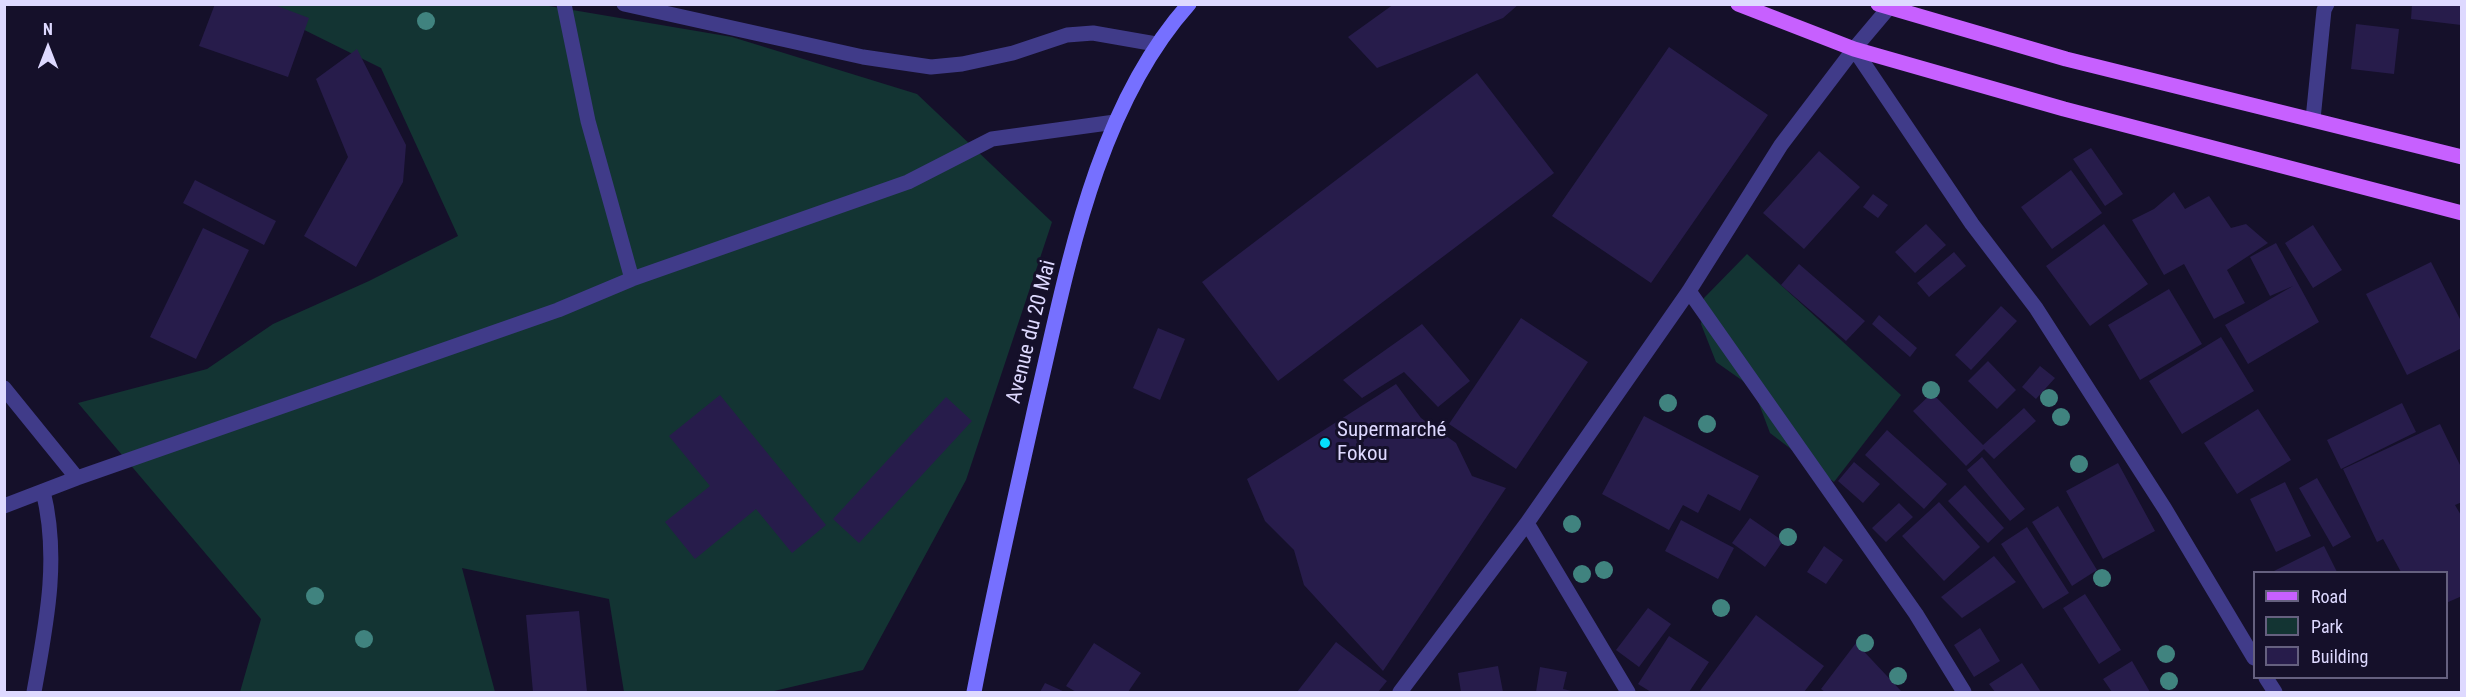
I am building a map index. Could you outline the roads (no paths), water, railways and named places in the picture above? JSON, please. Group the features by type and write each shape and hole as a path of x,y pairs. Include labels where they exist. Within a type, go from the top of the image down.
{"main road":[{"name":"Avenue du 20 Mai","path":"974,693 996,578 1049,345 1085,207 1115,122 1136,78 1156,45 1189,4"},
{"path":"1738,4 1854,49 2064,109 2462,213"},
{"path":"1886,6 2066,59 2462,157"}],"street":[{"path":"564,4 588,121 632,279"},
{"path":"624,4 863,57 931,67 962,64 1013,53 1067,35 1093,33 1156,45"},
{"path":"2313,119 2324,10 2327,4"},
{"path":"1400,693 1527,523 1689,291 1781,145 1886,6"},
{"path":"1854,49 1972,224 2043,318 2165,509 2253,656"},
{"path":"4,506 77,478 558,310 632,279 908,182 992,139 1115,122"},
{"path":"1689,291 1916,614 1964,693"},
{"path":"4,388 77,478"},
{"path":"34,693 49,596 52,551 50,520 43,491"},
{"path":"1527,523 1628,693"},
{"path":"2267,679 2275,693"}],"place":[{"name":"Supermarché Fokou","path":"1325,443"}]}
